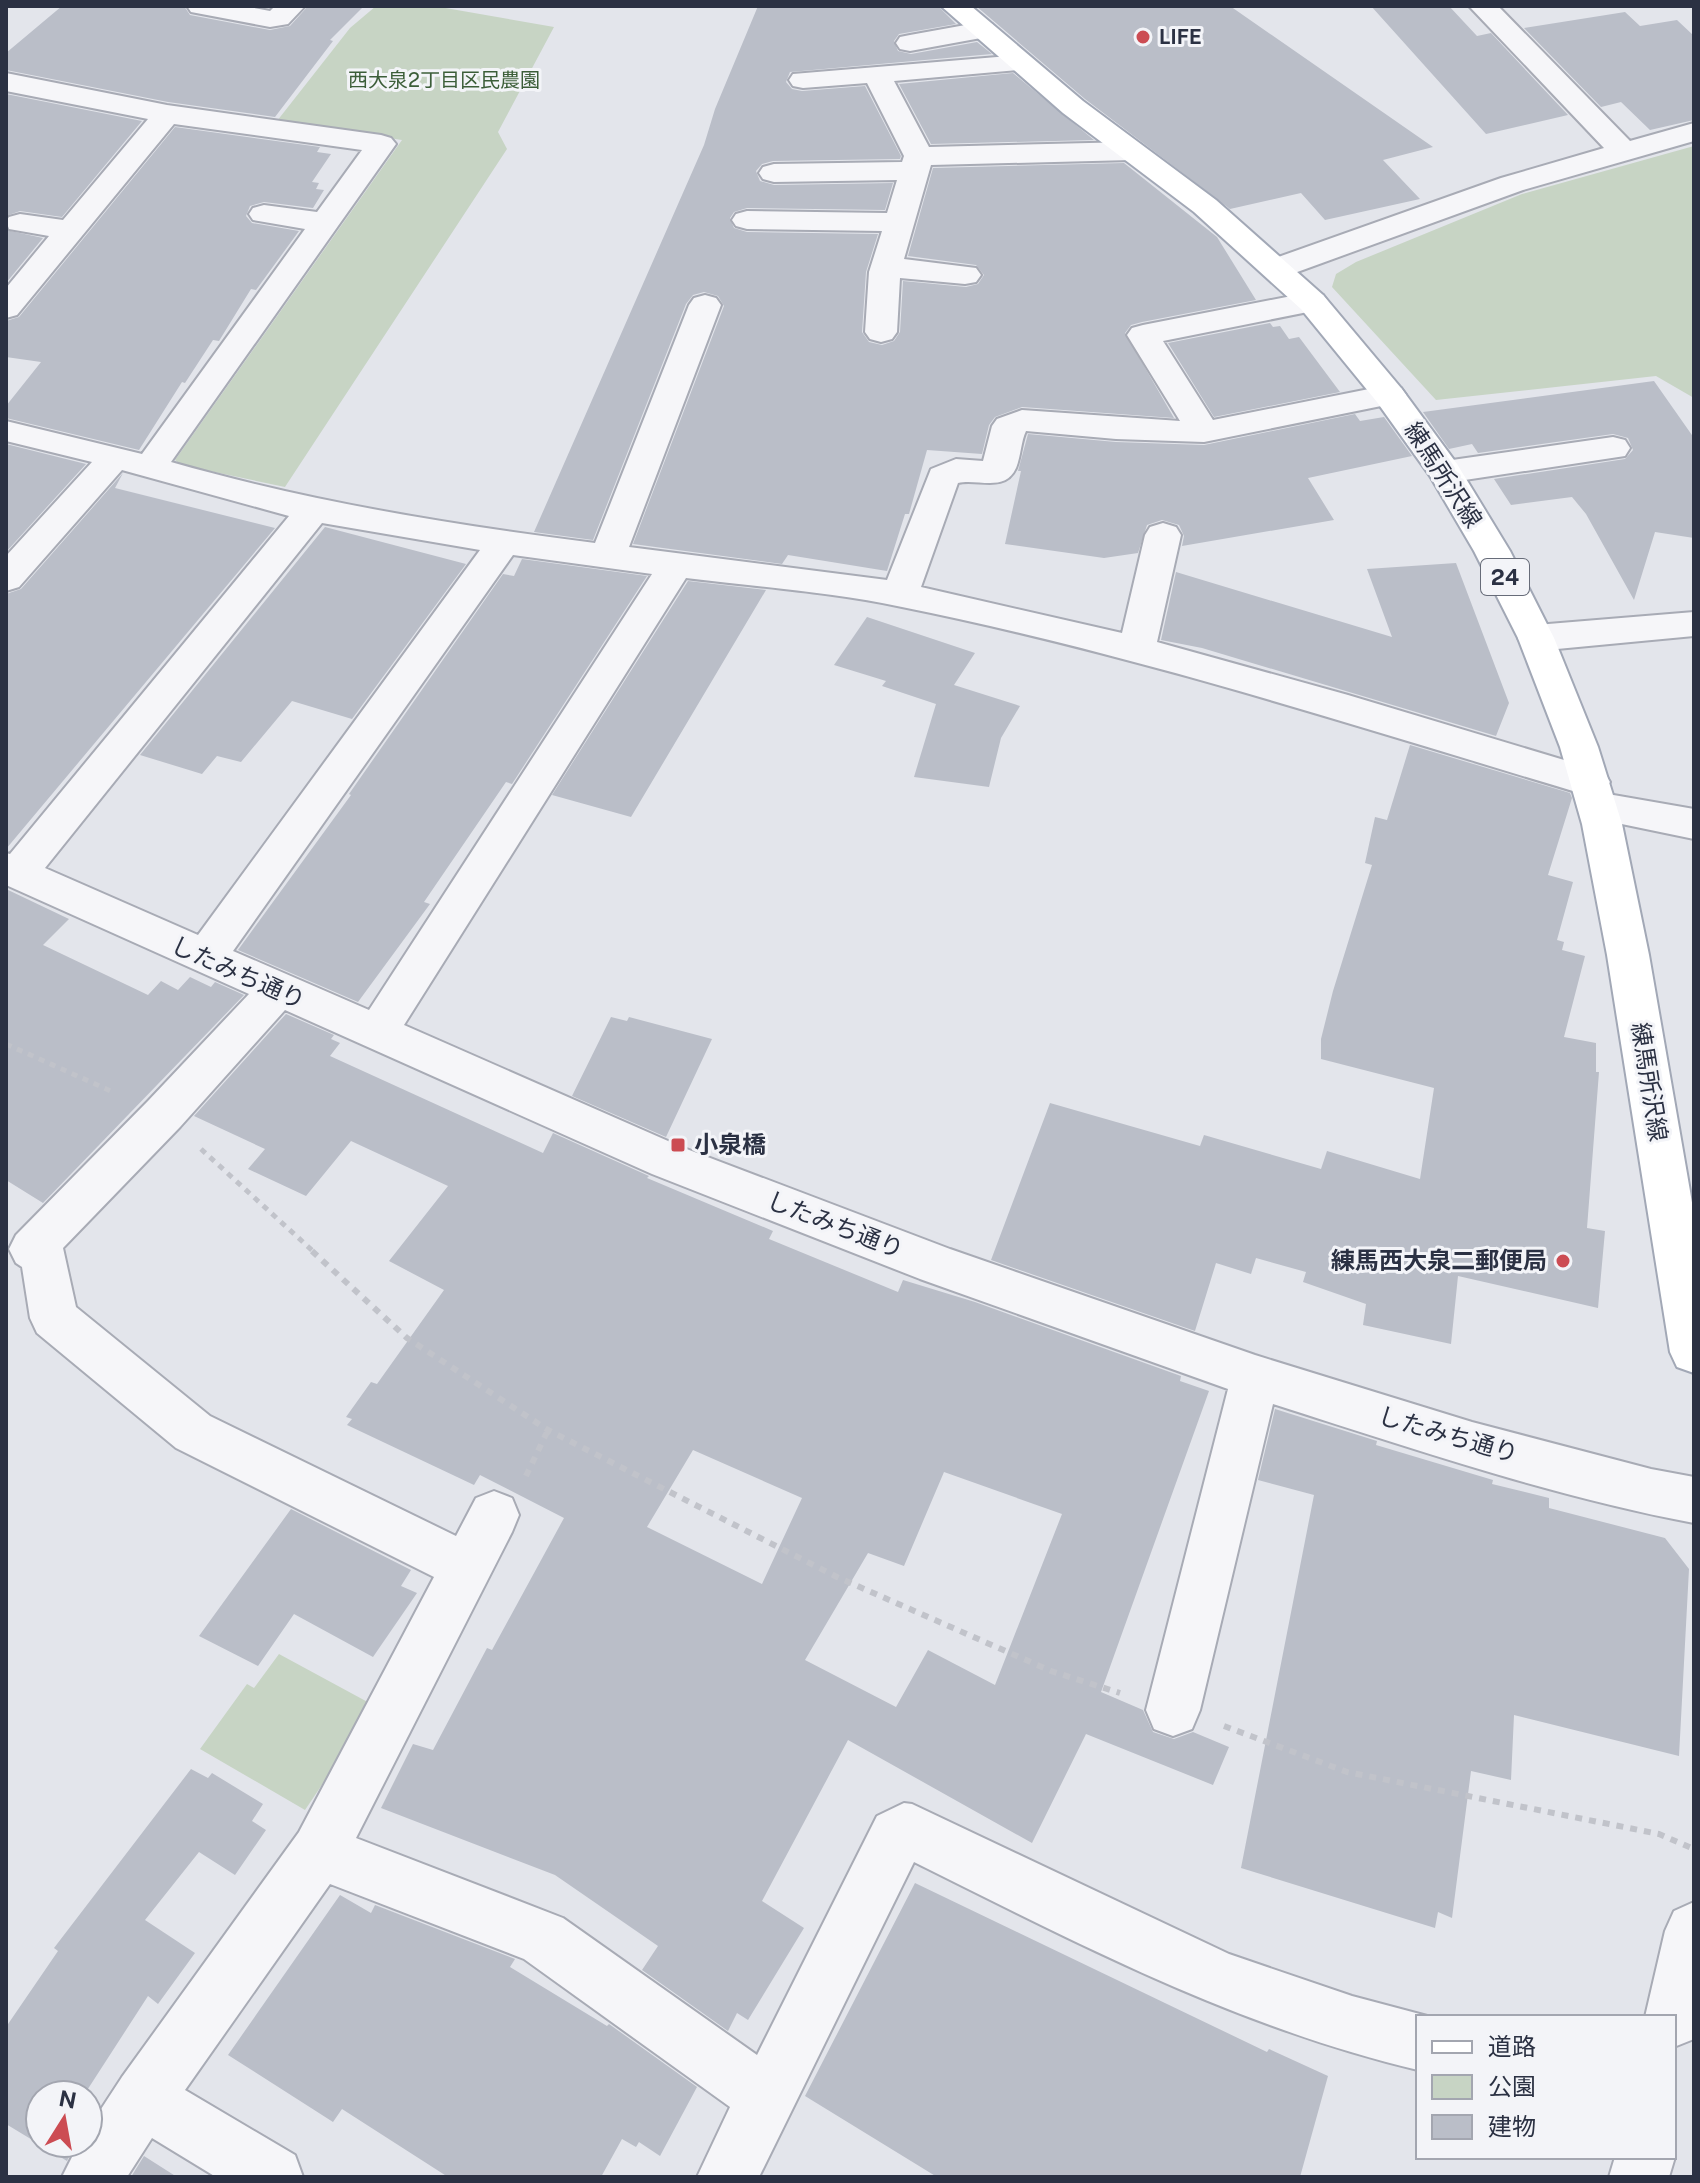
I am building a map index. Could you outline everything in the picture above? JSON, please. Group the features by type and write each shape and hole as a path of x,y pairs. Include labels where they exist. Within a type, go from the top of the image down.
{"main road":[{"name":"練馬所沢線","path":"968,18 1020,63 1205,206 1278,268 1312,302 1389,395 1445,472 1492,551 1536,638 1594,794 1628,955 1694,1352"}],"street":[{"path":"201,6 270,19 278,18 291,6"},
{"path":"1483,6 1622,150"},
{"path":"910,43 968,18"},
{"path":"803,80 1020,63"},
{"path":"877,75 917,164 887,267 881,332"},
{"path":"6,82 167,114 381,144 149,469"},
{"path":"6,308 167,114"},
{"path":"1278,268 1512,184 1622,150 1694,132"},
{"path":"774,173 1131,151"},
{"path":"264,214 326,223"},
{"path":"747,220 899,222"},
{"path":"20,223 73,230"},
{"path":"887,267 965,275"},
{"path":"1204,432 1143,335 1312,302"},
{"path":"608,556 705,305"},
{"path":"900,594 943,477 956,470 994,473 999,468 1009,426 1013,422 1022,420 1116,429 1204,432 1389,395"},
{"path":"6,431 73,445 149,469 313,510 503,544 900,594 1136,651 1379,716 1594,794 1694,824"},
{"path":"1445,472 1613,448"},
{"path":"6,579 114,458"},
{"path":"12,871 313,510"},
{"path":"1136,651 1163,535"},
{"path":"205,958 503,544"},
{"path":"376,1034 676,565"},
{"path":"1536,638 1694,624"},
{"name":"したみち通り","path":"12,871 668,1161 937,1265 1255,1377 1472,1444 1651,1492 1694,1500"},
{"path":"278,990 164,1114 19,1241 43,1256 54,1318 193,1432 466,1567"},
{"path":"1173,1710 1255,1377"},
{"path":"92,2177 143,2098 319,1852 494,1515"},
{"path":"727,2177 897,1836 904,1831 912,1832 1212,1976 1374,2033 1416,2041"},
{"path":"319,1852 543,1938 767,2098"},
{"path":"1675,2015 1694,1931"},
{"path":"143,2098 273,2177"}],"path":[{"path":"6,1044 164,1114 407,1338 548,1430 837,1577 1051,1671 1173,1710 1347,1772 1659,1834 1694,1849"}],"green space":[{"name":"西大泉2丁目区民農園","path":"376,6 434,6 554,27 498,132 507,149 285,487 181,465 175,460 402,140 277,121 350,28"},
{"path":"1694,146 1694,398 1656,376 1436,400 1332,287 1336,274 1356,262 1522,194"},
{"path":"279,1654 375,1706 305,1810 200,1749 247,1684 254,1688"}],"building":[{"path":"62,6 184,6 190,15 270,30 290,26 308,6 364,6 330,40 333,41 275,117 168,102 6,70 6,53"},
{"path":"758,6 938,6 956,24 899,34 894,41 898,51 911,54 977,42 992,54 790,72 786,82 792,89 802,91 865,86 901,156 900,159 773,161 762,164 756,171 760,181 774,185 893,183 885,210 747,208 734,212 730,218 734,228 747,232 878,234 866,272 862,332 869,342 882,345 894,341 900,332 903,281 966,287 978,284 984,275 976,265 908,256 933,168 1124,163 1217,237 1256,300 1142,322 1131,325 1125,333 1174,418 1022,407 995,417 989,425 982,454 927,450 909,514 905,514 887,571 788,555 782,564 633,544 724,306 718,296 704,292 693,295 686,304 593,540 534,532 704,145 715,109"},
{"path":"976,6 1230,6 1433,147 1383,160 1420,199 1325,220 1301,193 1230,209 1085,99"},
{"path":"1371,6 1449,6 1477,36 1491,33 1568,115 1486,134"},
{"path":"1625,12 1640,26 1677,20 1694,36 1694,120 1650,130 1621,102 1601,107 1524,28"},
{"path":"1013,73 1094,140 931,144 899,84"},
{"path":"6,94 142,121 62,217 20,211 6,216"},
{"path":"175,127 320,147 317,152 331,154 312,182 319,183 316,189 324,190 313,208 264,202 250,206 246,216 252,223 299,231 256,290 251,289 219,341 213,340 185,383 182,382 139,450 6,418 6,406 41,362 6,357 6,321 19,317"},
{"path":"6,230 43,238 6,283"},
{"path":"1270,323 1273,327 1280,326 1289,339 1299,337 1340,392 1214,417 1168,343"},
{"path":"1654,381 1694,438 1694,538 1655,532 1634,600 1586,514 1572,497 1511,505 1494,479 1625,459 1633,450 1628,438 1613,434 1478,453 1472,444 1449,449 1423,412"},
{"path":"1355,414 1360,421 1384,417 1412,456 1308,478 1334,520 1182,546 1184,536 1179,525 1162,520 1147,525 1138,553 1104,558 1005,544 1028,434 1116,442 1204,445"},
{"path":"6,444 86,464 6,552"},
{"path":"123,473 115,488 275,528 6,849 6,594 21,589"},
{"path":"325,527 466,564 352,719 292,701 241,762 217,756 202,774 140,755"},
{"path":"522,559 647,576 512,784 506,782 424,902 430,904 358,1002 238,950 351,795 503,574 514,576"},
{"path":"1456,563 1509,703 1496,736 1202,648 1161,640 1176,572 1392,637 1367,569"},
{"path":"688,581 766,590 631,817 552,795"},
{"path":"867,617 975,653 954,685 1020,706 1001,738 989,787 914,777 936,704 882,686 886,681 834,665"},
{"path":"1410,745 1570,793 1572,798 1548,875 1573,882 1557,940 1564,942 1562,950 1585,956 1564,1037 1596,1043 1596,1072 1599,1072 1587,1228 1605,1231 1598,1308 1458,1276 1451,1344 1363,1325 1366,1304 1303,1282 1306,1272 1256,1258 1251,1274 1216,1263 1195,1331 991,1260 1050,1103 1200,1146 1204,1135 1321,1169 1327,1151 1420,1179 1434,1088 1321,1059 1321,1039 1333,991 1372,865 1365,863 1375,817 1387,820"},
{"path":"6,889 69,919 43,945 148,995 161,981 178,990 190,977 211,987 215,982 244,995 43,1203 6,1180"},
{"path":"286,1014 334,1035 331,1039 340,1043 330,1056 543,1153 553,1133 649,1176 647,1178 773,1231 769,1239 898,1292 903,1280 975,1302 1181,1376 1180,1381 1209,1391 1101,1692 1143,1710 1153,1732 1174,1739 1193,1732 1229,1747 1213,1785 1086,1734 1032,1843 848,1740 762,1901 804,1928 748,2020 737,2013 728,2031 642,1970 658,1946 555,1875 381,1808 413,1744 433,1750 487,1648 492,1650 564,1518 480,1475 474,1485 347,1425 352,1419 346,1417 371,1382 377,1384 444,1290 389,1261 448,1186 351,1141 306,1196 248,1169 265,1149 194,1116","holes":["693,1450 802,1498 762,1584 647,1527","944,1472 1062,1514 995,1685 928,1650 896,1707 805,1660 868,1553 904,1566"]},
{"path":"611,1017 627,1021 629,1017 712,1039 666,1137 572,1096"},
{"path":"1275,1409 1377,1441 1376,1445 1493,1480 1492,1484 1549,1498 1549,1508 1665,1538 1689,1569 1679,1756 1514,1715 1511,1780 1471,1771 1452,1918 1438,1912 1435,1928 1241,1868 1314,1495 1258,1480"},
{"path":"291,1509 411,1570 401,1586 417,1593 373,1657 294,1614 258,1666 199,1636"},
{"path":"191,1769 208,1778 212,1773 263,1804 252,1821 266,1830 235,1875 199,1852 145,1920 195,1953 158,2004 148,1996 94,2079 24,2079 24,2135 6,2124 6,2027 58,1951 54,1948"},
{"path":"915,1883 1267,2052 1269,2049 1328,2076 1300,2177 937,2177 805,2096"},
{"path":"340,1895 371,1913 375,1905 515,1959 510,1967 607,2026 609,2024 697,2087 660,2156 639,2142 636,2147 622,2139 601,2177 448,2177 342,2109 333,2122 228,2055"},
{"path":"144,2156 177,2177 131,2177"}],"place":[{"name":"LIFE","path":"1143,37"},
{"name":"小泉橋","path":"678,1145"},
{"name":"練馬西大泉二郵便局","path":"1563,1261"}]}
